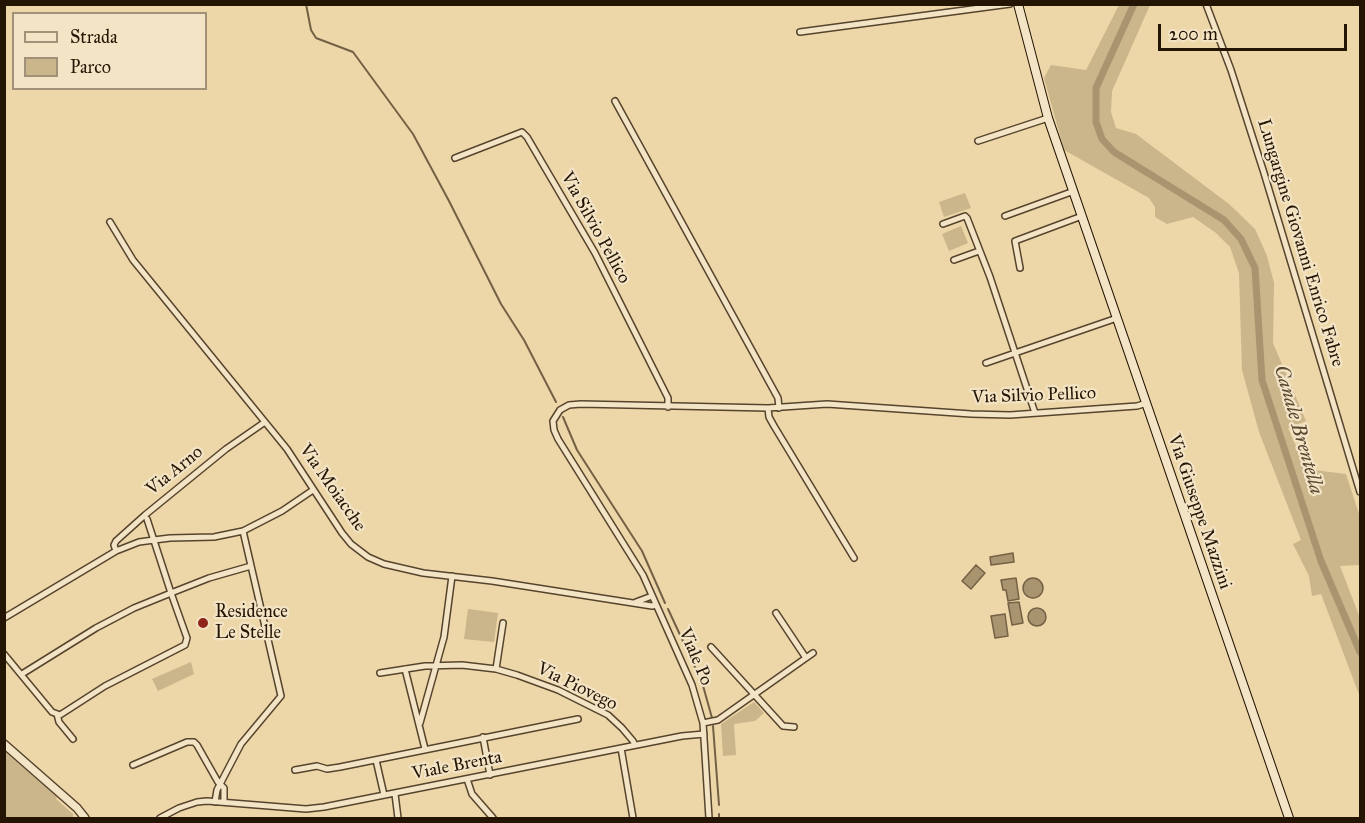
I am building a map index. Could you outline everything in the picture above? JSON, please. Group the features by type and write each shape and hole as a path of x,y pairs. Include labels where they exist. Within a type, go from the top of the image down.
{"main road":[{"name":"Via Giuseppe Mazzini","path":"1018,4 1048,118 1289,819"}],"street":[{"path":"800,32 1010,4"},
{"name":"Lungargine Giovanni Enrico Fabre","path":"1206,4 1231,70 1264,173 1360,492"},
{"path":"615,101 778,398 779,408"},
{"path":"978,141 1048,118"},
{"name":"Via Silvio Pellico","path":"455,158 522,132 527,137 595,254 668,398 668,407"},
{"path":"1005,216 1074,191"},
{"path":"943,224 965,216 990,277 1035,413"},
{"path":"1020,268 1015,241 1082,216"},
{"name":"Via Moiacche","path":"110,222 133,260 287,449 351,544 368,557 407,570 652,606 656,604"},
{"path":"954,260 979,251"},
{"path":"987,363 1117,318"},
{"name":"Via Silvio Pellico","path":"656,604 644,575 558,439 553,421 560,410 581,404 779,408 827,404 970,414 1035,413 1147,403"},
{"path":"768,408 769,417 774,426 854,558"},
{"name":"Via Arno","path":"116,550 114,545 116,542 145,515 226,449 265,422"},
{"path":"4,618 116,550 139,542 170,538 214,537 243,531 282,511 313,490"},
{"path":"4,654 52,712 60,715 105,686 186,643 187,638 147,519"},
{"path":"215,802 216,790 241,744 281,696 243,531"},
{"path":"22,674 96,628 134,608 209,578 251,566"},
{"path":"420,723 444,637 452,576"},
{"name":"Via Moiacche","path":"631,603 652,596"},
{"name":"Viale Po","path":"656,604 692,685 703,723 709,819"},
{"path":"776,613 806,658"},
{"path":"496,669 503,623"},
{"name":"Viale Po","path":"711,647 783,726 794,727"},
{"path":"703,723 718,720 813,653"},
{"name":"Via Piovego","path":"380,673 436,665 496,669 558,690 608,715 635,745"},
{"path":"405,669 420,723 424,749"},
{"path":"57,714 59,722 73,739"},
{"path":"295,770 317,766 327,769 376,760 578,718"},
{"name":"Viale Brenta","path":"160,819 179,808 197,802 306,809 395,794 682,736 704,734"},
{"path":"483,737 490,775"},
{"path":"133,765 187,742 194,742 225,792 224,802"},
{"path":"4,744 76,808 85,819"},
{"path":"621,748 633,819"},
{"path":"376,760 384,795"},
{"path":"467,779 472,794 493,819"},
{"path":"395,794 398,819"}],"green space":[{"path":"1119,5 1150,5 1112,91 1111,112 1116,128 1136,134 1229,204 1255,229 1267,256 1274,283 1273,343 1306,421 1288,428 1306,469 1346,474 1360,517 1360,565 1340,566 1360,618 1360,697 1321,594 1312,596 1309,576 1293,544 1301,540 1259,432 1242,370 1239,273 1230,247 1216,233 1193,217 1167,224 1155,217 1155,207 1149,198 1064,150 1044,78 1051,65 1086,70"},
{"path":"965,193 971,208 944,217 939,202"},
{"path":"961,226 968,243 949,251 942,234"},
{"path":"468,609 498,613 494,642 464,639"},
{"path":"191,662 194,674 158,691 152,679"},
{"path":"754,702 764,713 755,721 734,724 736,755 723,756 721,724"},
{"path":"4,751 57,797 56,799 73,814 73,818 5,818"}],"shaded area":[{"path":"1013,553 1014,562 991,565 990,557"},
{"path":"976,565 985,573 971,589 962,581"},
{"path":"1016,578 1019,599 1008,601 1001,580"},
{"path":"1033,578 1040,581 1043,588 1040,595 1033,598 1026,595 1023,588 1026,581"},
{"path":"1019,602 1023,623 1012,625 1008,603"},
{"path":"1037,608 1043,611 1046,617 1043,623 1037,626 1031,623 1028,617 1031,611"},
{"path":"1005,614 1008,636 995,638 991,616"}],"waterway":[{"path":"306,4 311,30 316,38 353,52 413,134 501,304 524,340 556,402"},
{"name":"Canale Brentella","path":"1134,4 1096,88 1096,122 1102,139 1114,152 1224,220 1241,239 1255,268 1262,380 1321,561 1360,652"},
{"path":"563,417 577,450 642,551 665,603"},
{"path":"668,609 702,682 712,718"},
{"path":"713,726 719,805"}],"place":[{"name":"Residence Le Stelle","path":"203,623"}]}
